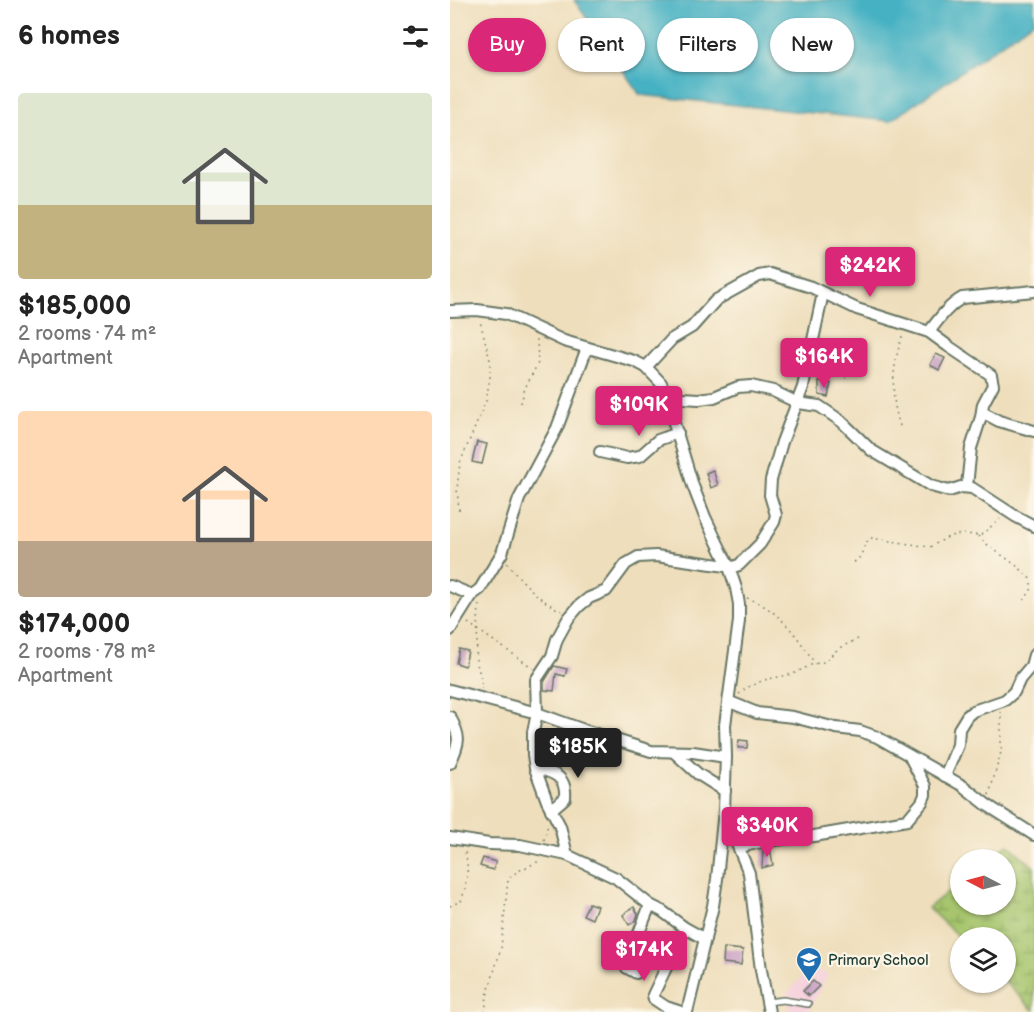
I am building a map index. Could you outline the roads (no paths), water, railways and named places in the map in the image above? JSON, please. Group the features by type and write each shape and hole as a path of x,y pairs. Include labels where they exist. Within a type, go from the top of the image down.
{"street":[{"path":"646,367 672,339 692,327 716,300 759,276 776,275 857,309 929,332 992,376 993,385 983,404 970,456 967,486"},
{"path":"929,332 941,315 954,302 962,298 1034,291"},
{"path":"567,855 560,826 535,768 533,732 537,712 538,676 552,656 558,636 571,614 589,598 606,591 626,564 638,557 656,556 735,567 760,544 773,526 776,515 770,495 771,480 782,442 804,383 823,293"},
{"path":"450,311 477,310 506,314 564,340 634,361 646,367 661,383 698,500 729,567 737,597 739,621 731,668 732,703 725,725 724,810 717,879 687,1012"},
{"path":"450,630 500,555 519,499 557,428 587,348"},
{"path":"666,397 699,399 714,397 738,387 751,386 773,391 798,403 819,406 841,421 871,450 931,486 949,490 967,486 1034,526"},
{"path":"982,412 999,421 1034,431"},
{"path":"600,452 627,458 640,456 657,440 678,433"},
{"path":"450,586 476,592"},
{"path":"945,777 958,745 959,729 967,716 974,711 1005,700 1014,692 1020,678 1029,670 1034,655"},
{"path":"450,690 537,712 584,730 651,751 693,752 726,757"},
{"path":"732,703 757,712 861,731 910,755 963,786 987,805 1034,835"},
{"path":"450,717 459,737 458,746 450,763"},
{"path":"675,753 698,774 725,791"},
{"path":"739,847 907,820 925,795 925,786 910,755"},
{"path":"535,768 560,778 566,786 565,798 552,811"},
{"path":"724,810 749,873 768,1007"},
{"path":"450,837 489,844 520,845 567,855 616,878 650,905 705,939"},
{"path":"636,973 627,966 650,905"},
{"path":"681,1012 660,1004 653,995 685,928"}],"lane":[{"path":"768,1007 783,1000 808,1004"}],"water":[{"path":"574,0 1034,0 1034,21 890,121 640,95 624,72 645,72 645,18 587,18"}],"place":[{"name":"Primary School","path":"809,983"}]}
